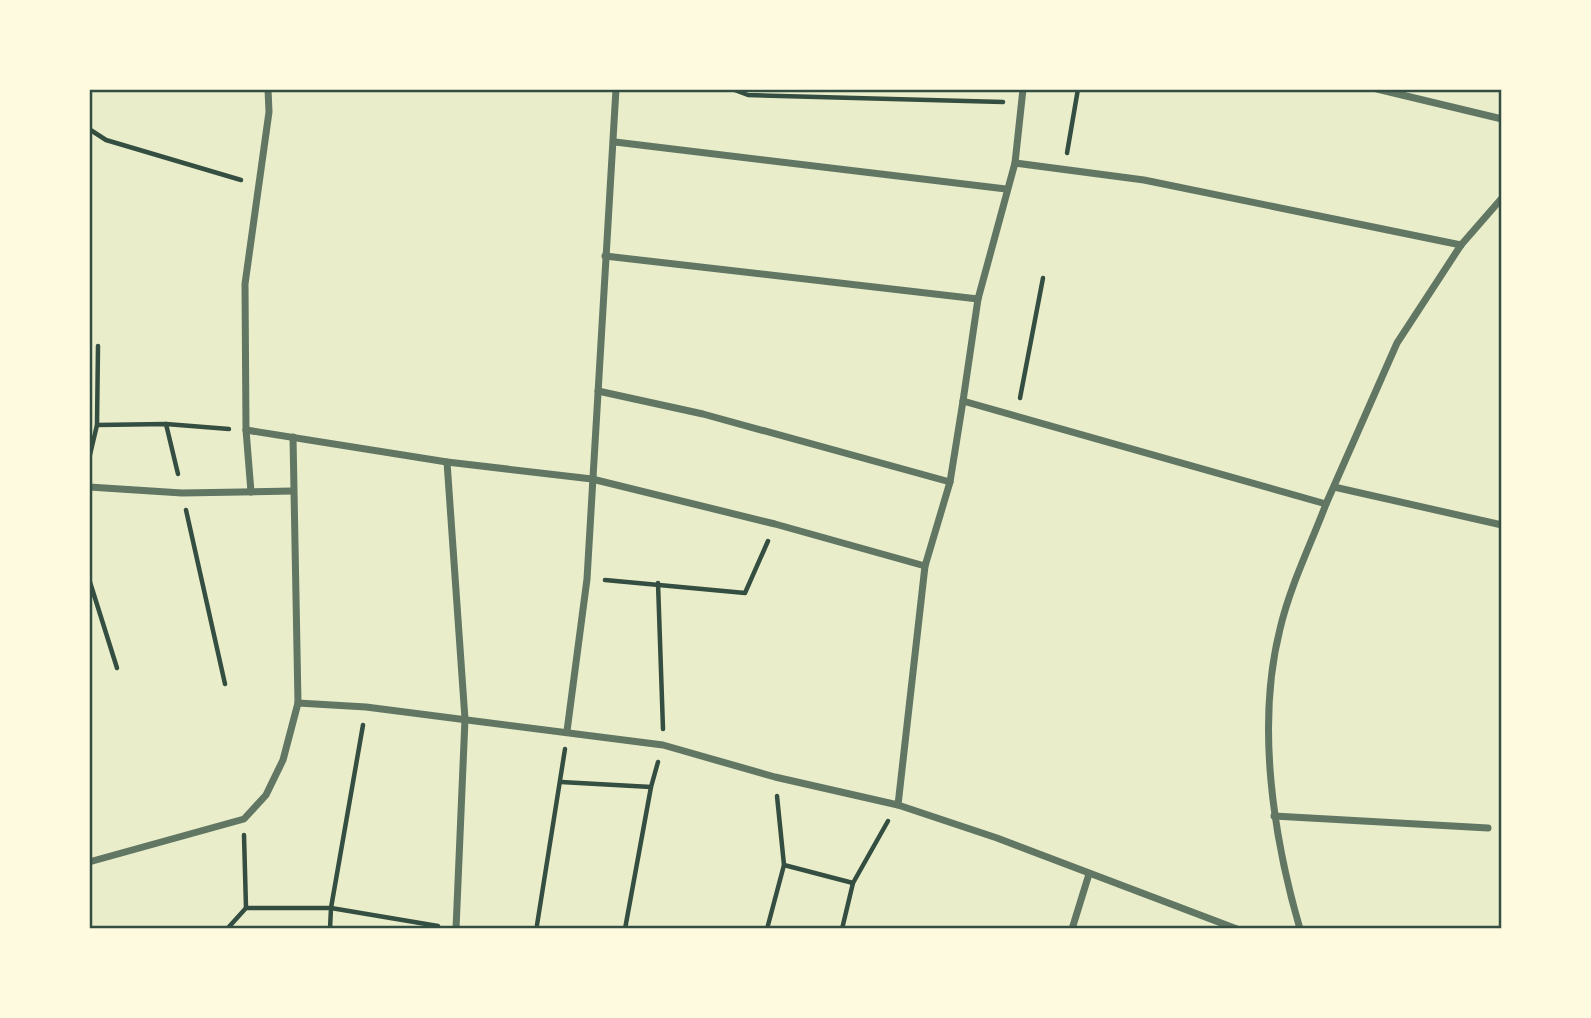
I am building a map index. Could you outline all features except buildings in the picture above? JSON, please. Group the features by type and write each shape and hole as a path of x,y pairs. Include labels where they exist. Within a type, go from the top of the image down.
{"street":[{"path":"251,492 246,430 245,284 269,112 268,89"},
{"path":"566,731 587,579 617,89"},
{"path":"898,806 925,566 950,482 978,299 1015,163 1023,89"},
{"path":"1377,89 1502,119"},
{"path":"615,142 1006,189"},
{"path":"1015,163 1065,167 1144,180 1461,245"},
{"path":"1300,929 1283,868 1274,816 1272,689 1280,628 1326,504 1397,343 1461,245 1502,198"},
{"path":"606,256 978,299"},
{"path":"598,391 703,414 950,482"},
{"path":"963,401 1326,504"},
{"path":"246,430 447,462 592,479 775,524 925,566"},
{"path":"89,862 244,819 266,795 283,760 298,703 293,437"},
{"path":"447,462 465,719 456,929"},
{"path":"89,487 182,493 293,491"},
{"path":"1334,487 1502,525"},
{"path":"298,703 366,707 566,731 663,746 775,777 898,806 997,838 1237,929"},
{"path":"1274,816 1488,828"},
{"path":"1072,929 1089,874"}],"path":[{"path":"732,89 748,95 1021,102"},
{"path":"1065,167 1079,89"},
{"path":"89,129 106,139 259,185"},
{"path":"1017,416 1044,278"},
{"path":"89,459 97,425 98,346"},
{"path":"166,424 225,684"},
{"path":"97,425 166,424 246,430"},
{"path":"587,579 658,583 745,593 775,524"},
{"path":"89,579 117,668"},
{"path":"625,929 650,787 663,746 658,583"},
{"path":"330,929 331,908 366,707"},
{"path":"537,925 561,782 566,731"},
{"path":"767,929 784,865 775,777"},
{"path":"561,782 650,787"},
{"path":"842,929 853,883 898,806"},
{"path":"227,929 246,908 244,819"},
{"path":"784,865 853,883"},
{"path":"246,908 331,908 439,926"}]}
